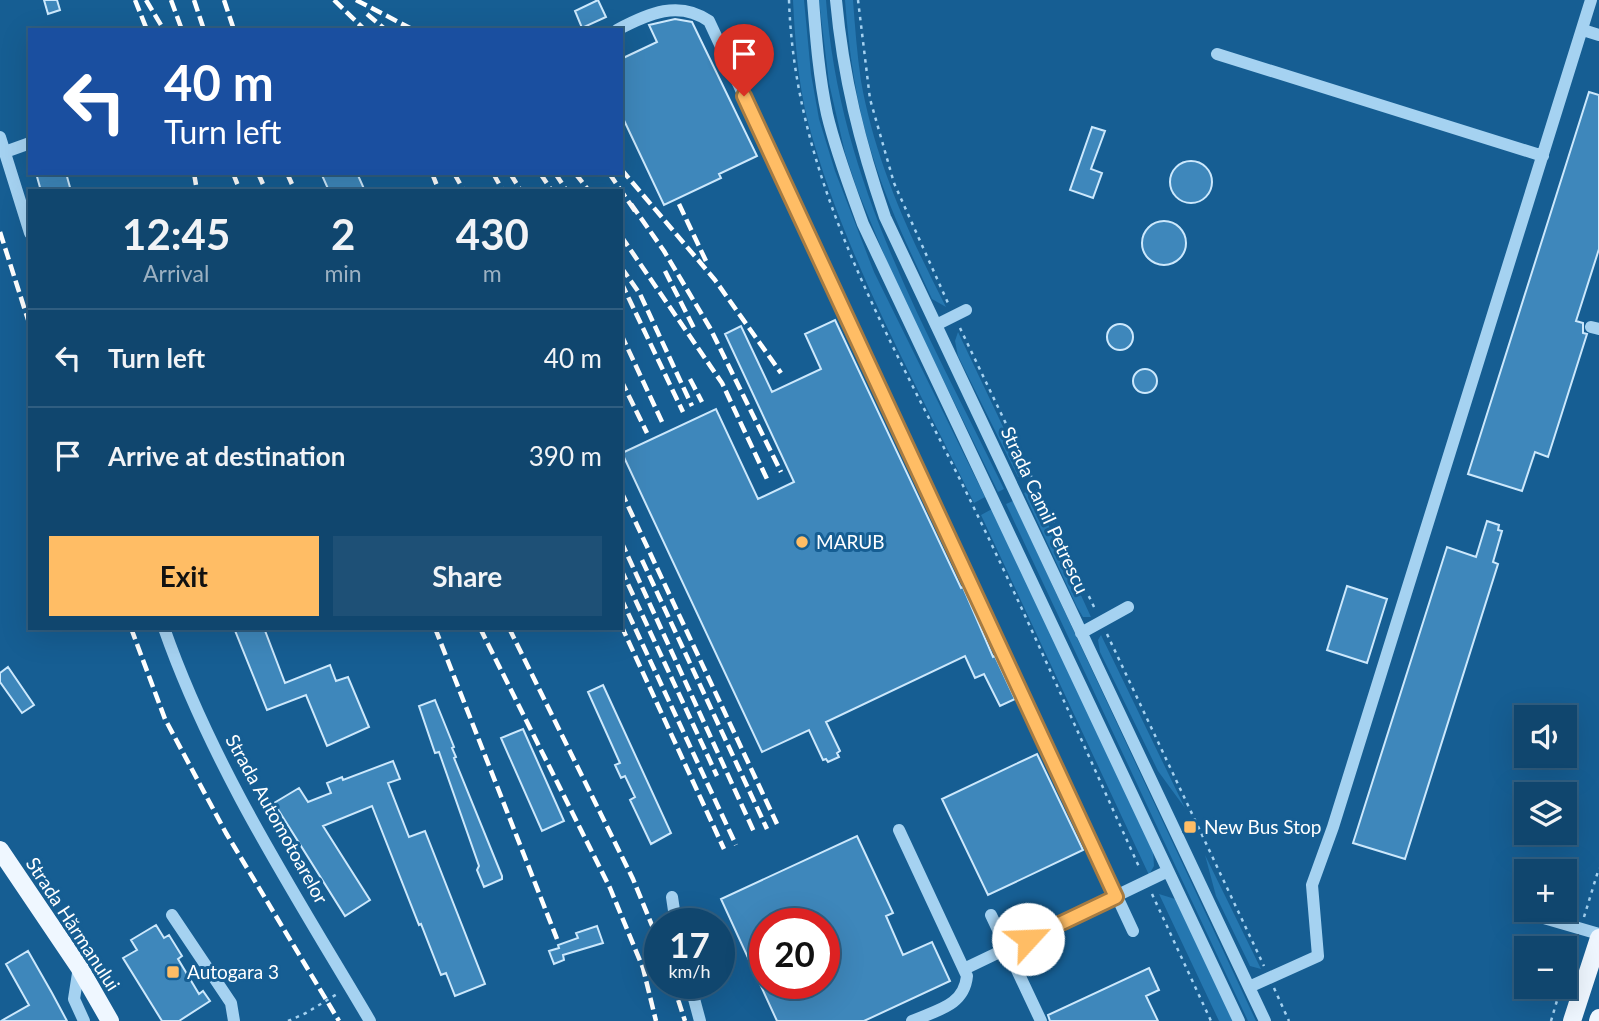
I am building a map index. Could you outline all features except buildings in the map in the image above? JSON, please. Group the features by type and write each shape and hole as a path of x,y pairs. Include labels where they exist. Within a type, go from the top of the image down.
{"main road":[{"name":"Strada Hărmanului","path":"0,850 79,967 110,1021"},
{"path":"1572,1021 1599,936"}],"street":[{"path":"813,0 827,115 842,168 863,224 1238,1021"},
{"name":"Strada Camil Petrescu","path":"836,0 841,50 852,110 885,217 1265,1021"},
{"path":"1249,987 1318,956 1312,885 1337,814 1591,0"},
{"path":"621,28 667,3 686,4 700,10 709,21 1133,931"},
{"path":"1583,30 1599,34"},
{"path":"1217,54 1543,156"},
{"path":"0,137 28,227"},
{"path":"5,152 28,144"},
{"path":"936,325 960,312"},
{"path":"1081,633 1128,607"},
{"name":"Strada Automotoarelor","path":"165,630 194,706 242,803 370,1021"},
{"path":"899,830 967,976 966,989 959,999 912,1021"},
{"path":"964,969 1168,871"},
{"path":"672,897 674,908"},
{"path":"172,915 231,1003 234,1021"},
{"path":"991,915 1041,1021"},
{"path":"1555,922 1599,936"},
{"path":"79,967 74,999 84,1021"},
{"path":"694,999 700,1021"}],"path":[{"path":"789,0 795,78 811,149 852,260 975,509 1211,1021"},
{"path":"858,0 870,99 894,183 960,312 1289,1021"},
{"path":"288,1021 350,986"},
{"path":"1551,1021 1557,999"}],"shaded area":[{"path":"793,0 804,0 811,74 819,119 835,171 874,272 985,497 974,503 882,316 823,172 802,92"},
{"path":"819,0 826,0 834,67 848,131 867,193 917,312 1004,489 998,492 895,281 857,189 845,153 829,83"},
{"path":"845,0 853,0 861,81 884,169 919,253 946,307 932,299 878,173 857,97"},
{"path":"958,332 1025,473 1018,477 958,356 955,341"},
{"path":"1032,489 1091,617 1083,617 1077,607 1024,493"},
{"path":"1013,501 1256,1021 1248,1021 1006,504"},
{"path":"992,509 1153,851 1154,866 1149,875 981,515"},
{"path":"1101,635 1185,808 1158,771 1100,652 1098,640"},
{"path":"1205,855 1261,969 1250,966 1216,896"},
{"path":"1159,894 1175,899 1234,1021 1219,1021"}],"railway":[{"path":"135,0 146,28"},
{"path":"146,0 163,28"},
{"path":"171,0 181,28"},
{"path":"194,0 203,28"},
{"path":"224,0 233,28"},
{"path":"334,0 363,28"},
{"path":"356,0 410,28"},
{"path":"367,14 384,28"},
{"path":"623,171 715,280 781,373"},
{"path":"194,175 197,189"},
{"path":"234,175 239,189"},
{"path":"259,175 265,189"},
{"path":"288,175 294,189"},
{"path":"433,175 438,189"},
{"path":"455,175 463,189"},
{"path":"494,175 502,189"},
{"path":"511,175 520,189"},
{"path":"541,175 551,189"},
{"path":"556,175 566,189"},
{"path":"577,175 587,189"},
{"path":"610,175 620,189"},
{"path":"623,193 635,211"},
{"path":"631,204 664,251 710,328 781,472"},
{"path":"679,204 706,261"},
{"path":"0,232 28,320"},
{"path":"623,239 722,383 767,479"},
{"path":"623,270 640,294 692,406"},
{"path":"665,271 695,330"},
{"path":"623,286 683,412"},
{"path":"623,338 663,424"},
{"path":"690,379 702,402"},
{"path":"623,384 647,433"},
{"path":"623,495 777,824"},
{"path":"623,545 755,834"},
{"path":"642,560 767,829"},
{"path":"623,573 717,776"},
{"path":"623,602 736,845"},
{"path":"623,629 724,849"},
{"path":"132,630 165,719 226,833 339,1021"},
{"path":"436,630 557,939"},
{"path":"481,630 610,888 643,968 656,1021"},
{"path":"510,630 645,908"},
{"path":"678,999 685,1021"}],"place":[{"name":"MARUB","path":"802,542"},
{"name":"New Bus Stop","path":"1190,827"},
{"name":"Autogara 3","path":"173,972"}],"route":[{"path":"744,96 1116,897 1028,939"}]}
